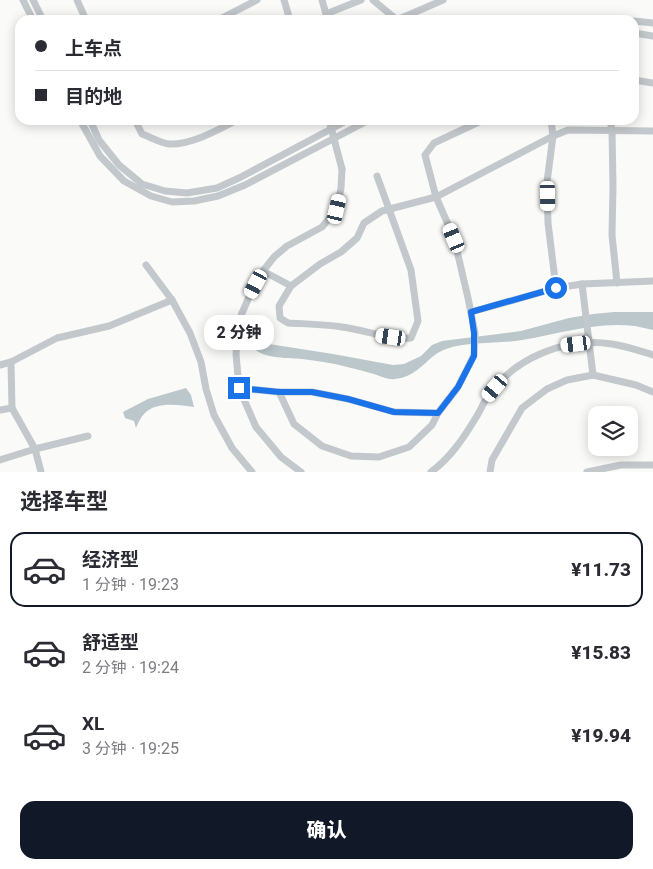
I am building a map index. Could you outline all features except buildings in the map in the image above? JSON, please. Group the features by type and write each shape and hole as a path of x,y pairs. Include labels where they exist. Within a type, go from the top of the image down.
{"street":[{"path":"23,0 30,15"},
{"path":"34,0 41,15"},
{"path":"77,0 84,15"},
{"path":"228,15 257,0"},
{"path":"284,0 288,15"},
{"path":"322,0 326,15"},
{"path":"330,15 361,0"},
{"path":"373,0 391,15"},
{"path":"408,15 443,0"},
{"path":"639,22 653,23"},
{"path":"639,34 653,36"},
{"path":"639,81 653,83"},
{"path":"83,125 100,156 124,181 151,196 172,202 194,201 218,196 245,185 359,125"},
{"path":"92,125 99,140 119,165 142,184 165,191 186,193 217,188 339,125"},
{"path":"138,125 142,134 168,144 191,141 228,125"},
{"path":"301,472 281,457 256,427 239,388 236,354 239,320 263,271 274,257 287,246 322,227 337,209 342,188 342,169 330,125"},
{"path":"279,392 294,424 322,446 351,456 379,457 409,447 432,425 438,413 458,387 474,356 474,333 454,238 436,197 425,155 434,142 472,125"},
{"path":"552,125 553,136 548,182 548,223 556,288"},
{"path":"611,125 612,235 617,282"},
{"path":"377,176 388,210 411,270 418,321 412,338 402,339 380,336 343,327 288,323 280,318 279,306 291,286 320,264 341,252 357,238 364,223 382,211 388,210 436,197 568,130 653,131"},
{"path":"146,265 172,300 190,333 201,362 206,389 214,415 232,448 252,472"},
{"path":"263,271 291,286"},
{"path":"471,312 556,288 582,284 653,281"},
{"path":"582,284 589,332 592,375"},
{"path":"0,365 11,362 57,338 109,326 172,300"},
{"path":"431,472 458,446 488,396 502,380 521,364 544,352 563,346 590,342 614,344 653,355"},
{"path":"11,362 12,408 35,449 41,472"},
{"path":"490,472 492,460 522,408 547,389 567,380 592,375 636,385 653,392"},
{"path":"239,388 279,392 312,392 348,399 394,412 438,413"},
{"path":"0,410 12,408"},
{"path":"0,460 88,436"},
{"path":"587,472 621,465 653,466"}],"shaded area":[{"path":"614,312 653,312 653,330 635,326 606,325 522,340 455,346 439,352 411,374 395,379 388,379 331,363 265,355 254,348 252,343 256,342 333,354 393,365 404,364 421,356 432,345 442,341 521,331 569,318"},
{"path":"186,388 191,395 194,407 168,405 155,407 144,414 136,428 134,421 125,418 123,412 148,399"}],"route":[{"path":"239,388 279,392 312,392 348,399 394,412 438,413 458,387 474,356 474,333 471,312 556,288"}]}
